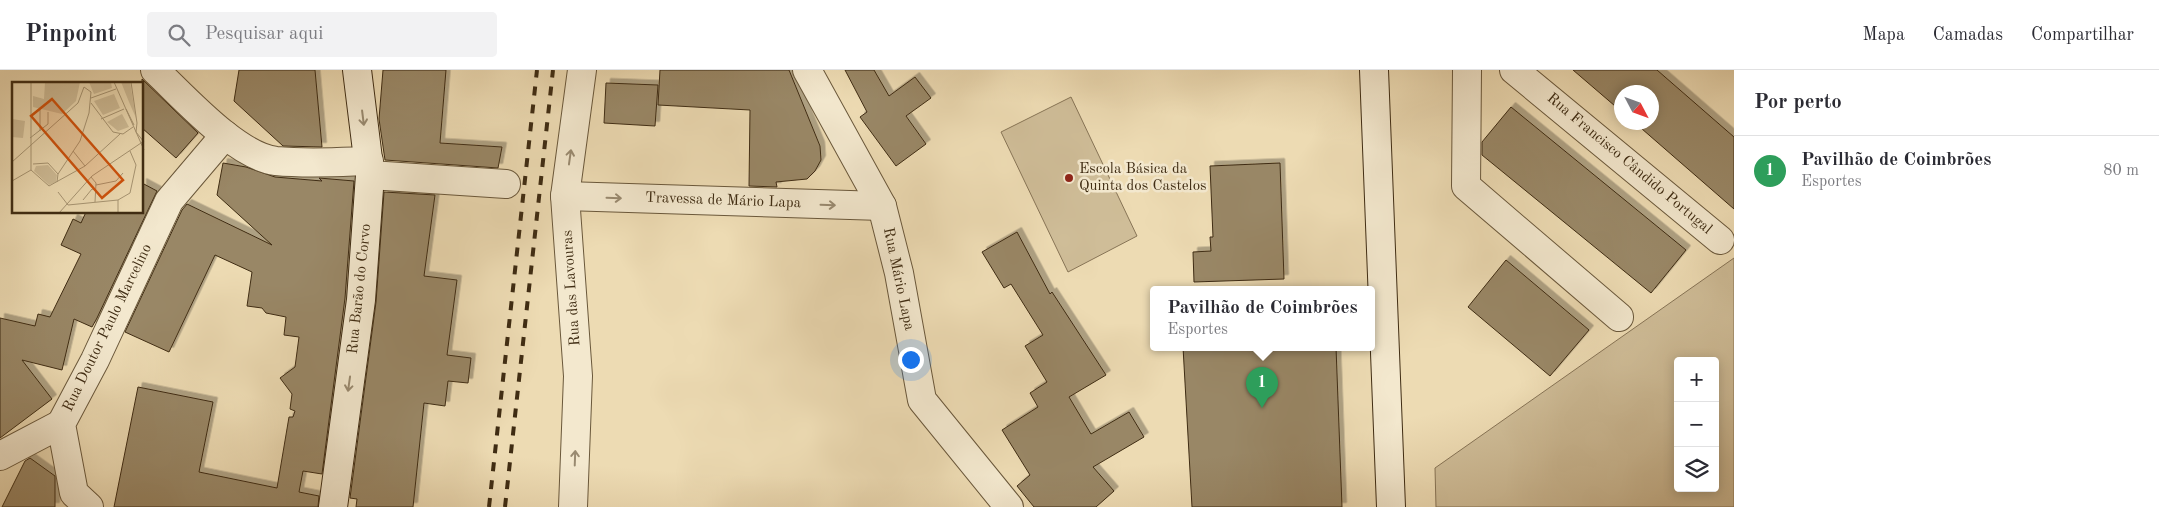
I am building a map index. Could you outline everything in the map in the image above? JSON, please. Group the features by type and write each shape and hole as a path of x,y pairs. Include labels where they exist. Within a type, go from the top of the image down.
{"street":[{"path":"155,70 225,135 249,152 275,161 320,162 506,184"},
{"name":"Rua Barão do Corvo","path":"333,507 361,300 369,168 357,70"},
{"name":"Rua das Lavouras","path":"573,507 578,376 565,196 582,70"},
{"name":"Rua Mário Lapa","path":"806,70 882,206 899,273 922,400 1009,507"},
{"path":"1374,70 1390,507"},
{"path":"1467,70 1466,186 1620,317"},
{"name":"Rua Francisco Cândido Portugal","path":"1514,70 1720,240"},
{"name":"Rua Doutor Paulo Marcelino","path":"0,456 61,424 95,360 169,201 225,135"},
{"name":"Travessa de Mário Lapa","path":"565,196 882,206"},
{"name":"Rua Doutor Paulo Marcelino","path":"61,424 74,493 89,507"}],"shaded area":[{"path":"1071,97 1137,236 1068,272 1001,132"},
{"path":"1734,258 1734,507 1436,507 1435,468"}],"building":[{"path":"239,70 315,70 322,147 283,146 234,101"},
{"path":"383,70 446,70 440,143 502,147 498,168 385,160 379,119"},
{"path":"660,70 789,70 820,146 821,160 815,171 807,179 776,182 777,187 749,186 750,110 658,105"},
{"path":"845,70 874,70 889,96 915,77 931,98 906,116 926,144 896,166 860,117 867,112"},
{"path":"1573,70 1657,70 1734,137 1734,209 1643,130 1659,130 1659,85 1614,85 1614,105"},
{"path":"142,79 198,133 176,158 144,130 144,82 142,82"},
{"path":"606,83 658,85 655,126 604,123"},
{"path":"1511,107 1686,250 1651,293 1482,155 1482,142"},
{"path":"223,163 246,167 275,177 322,181 319,178 354,181 345,298 322,474 303,471 299,492 319,496 318,507 114,507 138,387 213,402 199,472 277,488 289,417 293,417 295,411 290,409 292,394 280,378 295,367 299,337 284,335 286,317 266,313 262,308 247,306 252,272 215,255 169,352 125,332 182,210 187,204 272,245 217,195"},
{"path":"1280,163 1284,279 1194,282 1193,252 1211,251 1210,237 1213,237 1210,166"},
{"path":"144,184 157,191 92,327 74,319 62,370 22,360 52,399 0,438 0,318 35,326 38,314 50,317 81,254 61,245 73,219 81,223 85,214 144,214"},
{"path":"384,192 435,195 424,276 457,280 447,355 471,358 468,383 448,381 445,406 424,403 413,507 356,507 357,499 350,498 376,302"},
{"path":"1017,232 1050,294 1052,292 1106,375 1069,397 1091,434 1129,412 1144,437 1093,467 1114,491 1096,507 1034,507 1017,486 1030,475 1002,430 1038,407 1030,393 1047,382 1025,346 1043,335 1011,284 1004,288 982,252"},
{"path":"1506,260 1589,330 1550,376 1468,307"},
{"path":"1183,351 1336,351 1342,507 1192,507"},
{"path":"30,458 55,476 55,507 2,507 25,461"}],"railway":[{"path":"489,507 537,70"},
{"path":"505,507 553,70"}],"place":[{"name":"Escola Básica da Quinta dos Castelos","path":"1069,178"},
{"name":"Pavilhão de Coimbrões","path":"1262,408"}]}
